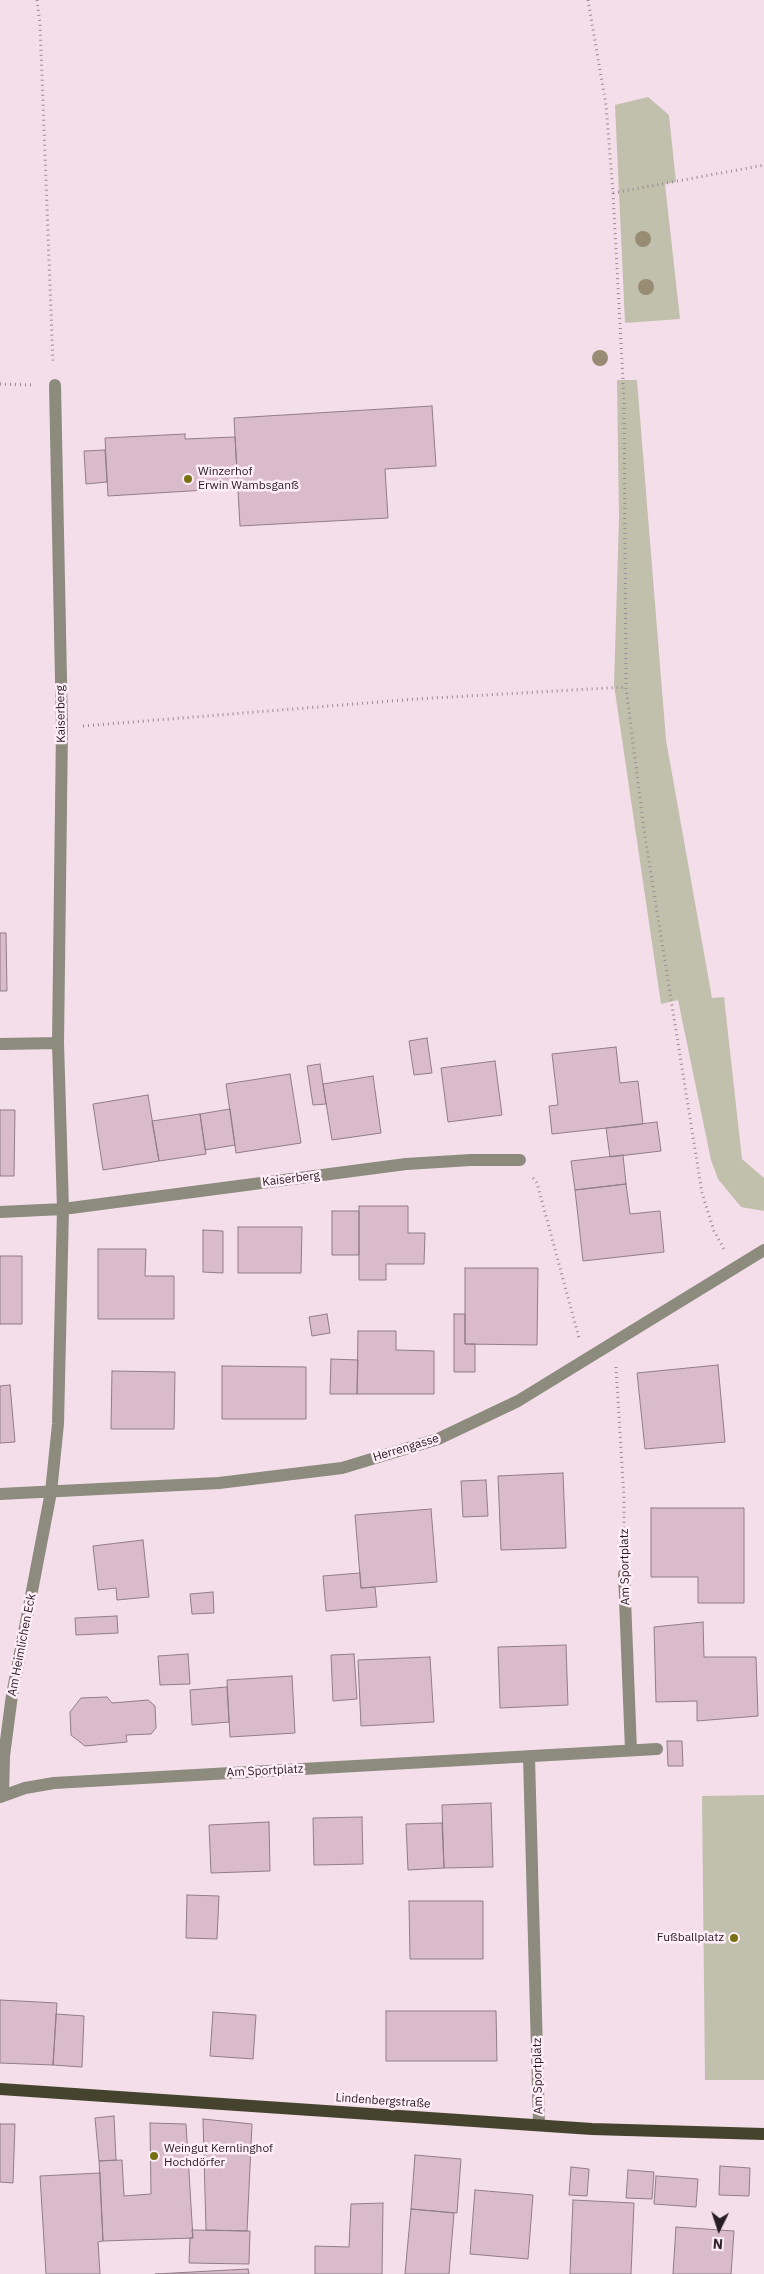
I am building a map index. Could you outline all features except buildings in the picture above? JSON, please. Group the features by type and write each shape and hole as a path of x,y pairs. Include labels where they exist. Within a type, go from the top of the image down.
{"main road":[{"name":"Lindenbergstraße","path":"0,2089 539,2125 764,2134"}],"street":[{"name":"Kaiserberg","path":"51,1492 58,1424 63,1208 58,1043 62,728 55,385"},
{"path":"0,1044 58,1043"},
{"name":"Kaiserberg","path":"0,1212 63,1208 406,1164 471,1160 520,1160"},
{"name":"Herrengasse","path":"0,1494 219,1483 342,1468 438,1439 518,1401 764,1250"},
{"name":"Am Heimlichen Eck","path":"2,1796 4,1756 12,1695 51,1492"},
{"name":"Am Sportplatz","path":"624,1574 631,1750"},
{"name":"Am Sportplatz","path":"2,1796 25,1788 54,1783 656,1749"},
{"name":"Am Sportplatz","path":"529,1757 539,2125"}],"path":[{"path":"0,384 55,385 40,24 37,0"},
{"path":"588,0 606,105 613,193 624,399 626,687 644,830 702,1193 714,1231 735,1269"},
{"path":"613,193 764,165"},
{"path":"62,728 416,700 626,687"},
{"path":"520,1160 537,1183 585,1360"},
{"name":"Am Sportplatz","path":"617,1383 624,1498 624,1574"}],"green space":[{"path":"648,97 669,115 676,182 665,184 680,319 625,323 615,105"},
{"path":"617,380 637,380 666,740 712,998 724,997 742,1159 764,1178 764,1211 741,1207 718,1179 711,1160 678,1000 661,1004 614,685 619,518"},
{"name":"Fußballplatz","path":"764,1795 764,2080 705,2080 702,1796"}],"place":[{"name":"Winzerhof Erwin Wambsganß","path":"188,479"},
{"name":"Fußballplatz","path":"734,1938"},
{"name":"Weingut Kernlinghof Hochdörfer","path":"154,2156"}]}
